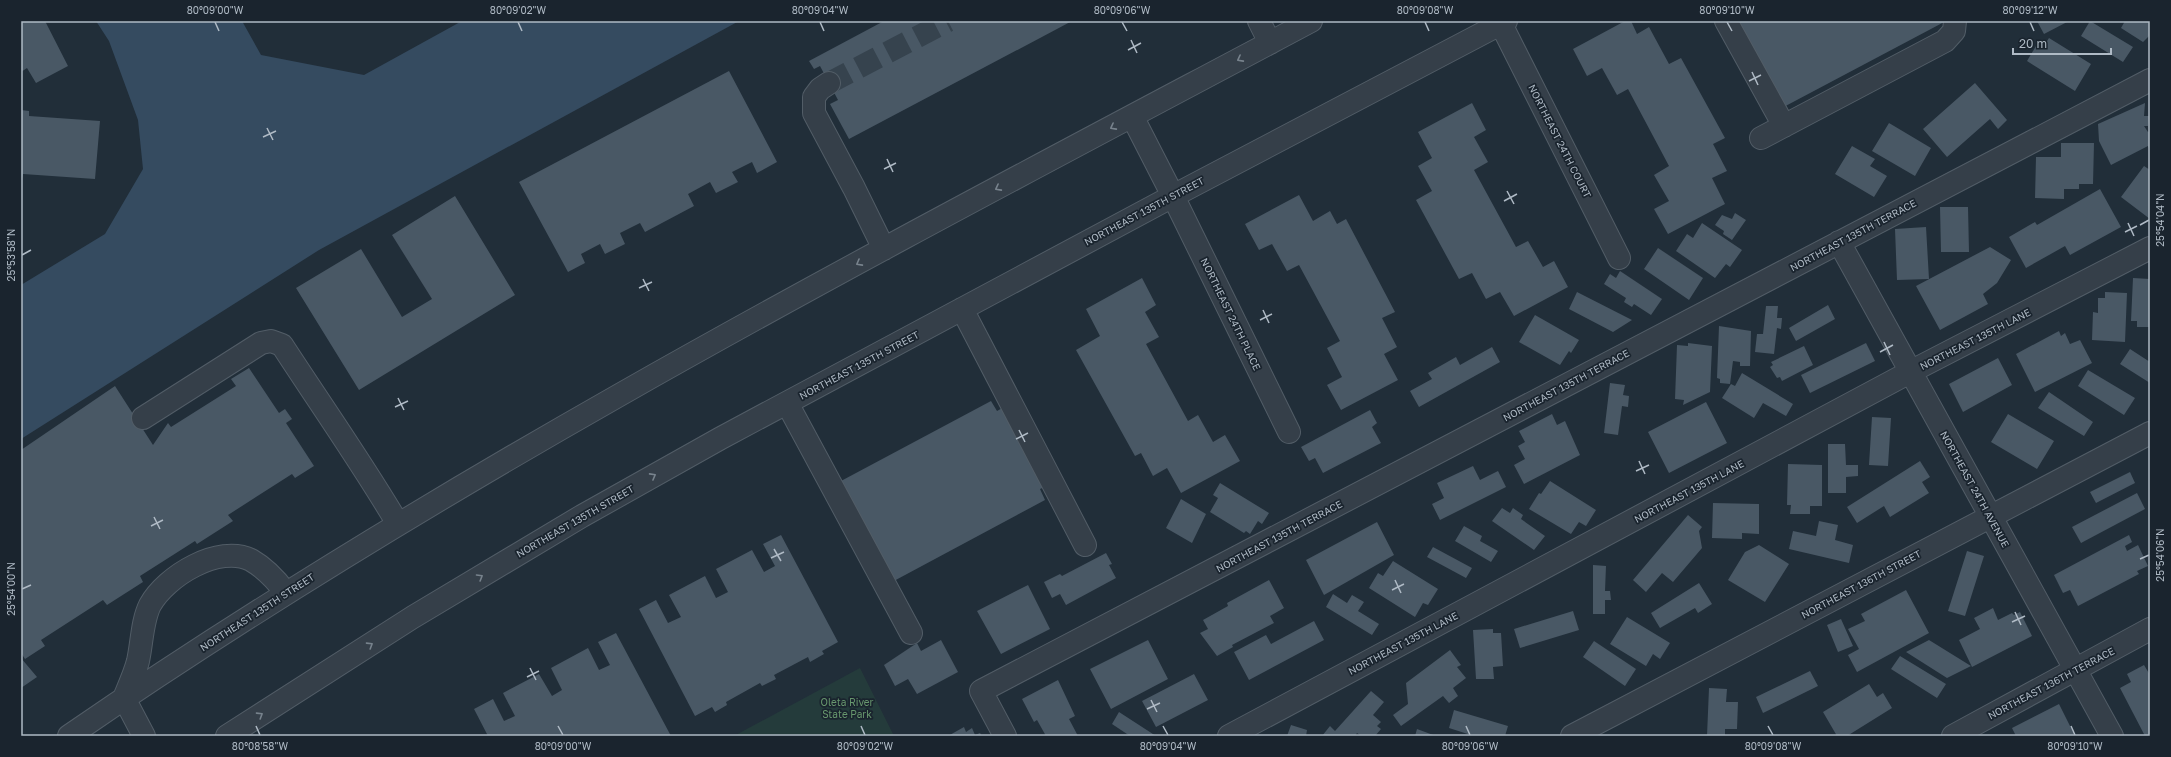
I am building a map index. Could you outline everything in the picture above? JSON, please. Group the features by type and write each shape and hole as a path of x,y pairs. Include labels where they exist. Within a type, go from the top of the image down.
{"street":[{"path":"1259,21 1270,43"},
{"name":"NORTHEAST 135TH STREET","path":"69,736 124,698 286,593 449,493 884,249 1311,21"},
{"path":"1726,21 1784,126"},
{"path":"1761,138 1945,41 1954,31 1955,21"},
{"name":"NORTHEAST 135TH STREET","path":"227,736 413,617 582,516 787,403 1173,196 1503,22"},
{"name":"NORTHEAST 24TH COURT","path":"1503,22 1619,258"},
{"name":"NORTHEAST 135TH TERRACE","path":"1005,736 981,691 2150,80"},
{"path":"829,83 820,89 814,97 814,113 854,188 884,249"},
{"name":"NORTHEAST 24TH PLACE","path":"1132,116 1289,432"},
{"name":"NORTHEAST 24TH AVENUE","path":"1839,242 2112,736"},
{"name":"NORTHEAST 135TH LANE","path":"1229,736 1910,372 2150,248"},
{"path":"962,310 1085,545"},
{"path":"143,418 261,343 271,341 282,345 334,426 360,461 398,524"},
{"path":"787,403 911,633"},
{"name":"NORTHEAST 136TH STREET","path":"1572,736 2150,433"},
{"path":"144,736 124,698 138,661 140,642 150,606 156,595 181,574 207,561 231,556 250,560 258,565 277,582 286,593"},
{"name":"NORTHEAST 136TH TERRACE","path":"1953,736 2150,629"}],"green space":[{"name":"Oleta River State Park","path":"860,668 894,736 734,736"}],"water":[{"path":"96,21 242,21 261,55 364,75 462,21 739,21 319,250 21,439 21,285 105,234 143,169 138,120 109,41"}],"building":[{"path":"21,21 45,21 68,66 36,83 27,68 21,72"},
{"path":"884,21 1072,21 849,139 830,104 838,100 820,66 814,69 809,61"},
{"path":"1625,21 1631,21 1637,34 1649,27 1669,64 1681,58 1725,138 1713,144 1727,171 1712,178 1725,204 1668,234 1654,209 1669,201 1654,175 1669,166 1628,89 1617,95 1602,68 1587,76 1573,49"},
{"path":"1730,21 1946,21 1778,110"},
{"path":"2037,21 2069,21 2044,34"},
{"path":"2090,21 2133,47 2123,62 2081,36"},
{"path":"2125,21 2150,21 2150,35 2143,42 2121,28"},
{"path":"2049,38 2091,64 2075,91 2027,61 2036,46 2042,49"},
{"path":"729,71 777,162 757,173 752,162 732,172 738,182 716,193 710,182 688,194 694,206 645,232 640,223 620,233 625,244 605,254 600,244 581,254 585,263 568,272 519,182"},
{"path":"1975,83 2007,120 1998,129 1990,119 1947,157 1923,129"},
{"path":"1472,103 1486,130 1474,137 1488,162 1474,170 1516,247 1528,241 1543,267 1554,261 1568,287 1514,316 1500,292 1486,299 1472,273 1459,279 1416,200 1432,191 1418,166 1432,158 1418,132"},
{"path":"2145,103 2144,116 2149,116 2148,126 2144,126 2148,132 2150,131 2150,150 2148,146 2111,165 2099,141 2098,124"},
{"path":"21,110 29,111 29,116 100,121 95,179 23,174 21,183"},
{"path":"1889,123 1931,148 1915,176 1872,151"},
{"path":"2061,143 2094,143 2093,184 2079,184 2079,189 2064,189 2064,199 2035,198 2036,157 2061,157"},
{"path":"1852,146 1875,159 1870,166 1887,176 1874,197 1835,174"},
{"path":"2144,166 2150,170 2150,219 2121,197"},
{"path":"2100,189 2121,227 2070,255 2065,246 2026,268 2009,237 2035,222 2037,225"},
{"path":"1299,195 1313,221 1330,211 1337,224 1346,219 1395,312 1382,318 1397,347 1384,354 1398,380 1341,410 1327,385 1342,377 1327,348 1340,341 1299,265 1287,271 1272,244 1259,250 1245,224"},
{"path":"455,196 515,295 359,390 296,288 361,249 402,317 432,299 392,235"},
{"path":"1940,207 1968,207 1969,252 1941,252"},
{"path":"1735,213 1746,220 1732,240 1723,234 1724,231 1715,225 1722,215 1732,219"},
{"path":"1702,223 1742,250 1730,267 1726,264 1715,278 1676,251 1687,234 1693,238"},
{"path":"1926,227 1929,279 1897,280 1895,229"},
{"path":"1990,247 2011,260 1997,283 1983,294 1988,304 1940,330 1916,286"},
{"path":"1658,248 1703,278 1689,300 1644,269"},
{"path":"1620,271 1662,299 1651,315 1634,304 1632,307 1624,302 1626,298 1604,284 1610,274 1616,278"},
{"path":"1142,278 1156,305 1145,312 1159,337 1146,344 1188,421 1198,415 1213,442 1225,435 1240,461 1181,493 1167,468 1153,476 1141,453 1135,456 1076,350 1100,336 1086,309"},
{"path":"2133,278 2150,279 2150,327 2137,327 2137,321 2131,321"},
{"path":"1577,292 1632,320 1613,332 1569,309"},
{"path":"2105,292 2127,293 2125,342 2092,340 2093,312 2098,313 2098,298 2105,298"},
{"path":"1828,305 1835,319 1796,341 1789,328"},
{"path":"1766,306 1778,306 1777,318 1782,318 1781,329 1777,328 1774,354 1755,352 1757,334 1763,334"},
{"path":"1535,315 1579,340 1571,353 1569,351 1560,365 1519,342"},
{"path":"1719,326 1751,331 1750,366 1740,366 1740,362 1733,361 1730,384 1720,383 1720,379 1717,378"},
{"path":"2059,331 2061,336 2065,333 2070,344 2080,340 2092,363 2035,392 2016,354"},
{"path":"1688,343 1712,346 1710,392 1683,405 1684,400 1675,399 1677,345 1688,346"},
{"path":"1866,343 1875,361 1810,393 1801,375"},
{"path":"1804,346 1813,365 1782,381 1780,377 1777,378 1770,367 1773,365 1771,362"},
{"path":"1492,347 1500,362 1419,407 1410,391 1432,379 1428,373 1456,357 1460,365"},
{"path":"2130,349 2150,362 2150,383 2120,364"},
{"path":"1998,358 2012,385 1963,412 1949,384"},
{"path":"249,368 279,413 285,409 292,419 286,423 314,466 295,478 292,474 228,515 233,521 197,544 195,541 140,576 143,582 107,605 103,600 41,640 45,646 25,659 21,653 21,450 115,386 153,445 168,423 171,427 236,386 231,379"},
{"path":"2088,370 2135,398 2124,415 2078,386"},
{"path":"1742,373 1793,404 1786,416 1763,403 1754,418 1722,398 1731,384 1735,386"},
{"path":"1610,383 1625,385 1623,395 1629,396 1628,407 1622,406 1618,435 1604,433"},
{"path":"2049,392 2093,422 2084,436 2038,408"},
{"path":"991,401 997,411 1006,406 1049,485 1040,489 1045,500 892,582 841,481"},
{"path":"1706,402 1727,443 1669,473 1648,432"},
{"path":"1370,410 1377,423 1372,427 1381,443 1323,473 1315,458 1309,461 1301,447"},
{"path":"1552,414 1557,425 1565,421 1580,455 1524,484 1514,465 1525,459 1518,446 1525,442 1519,431"},
{"path":"2008,414 2054,441 2037,469 1991,442"},
{"path":"1872,417 1891,418 1888,466 1869,465"},
{"path":"1828,444 1845,444 1846,465 1858,465 1858,476 1846,477 1846,493 1828,493"},
{"path":"1920,461 1930,477 1922,482 1929,493 1890,517 1884,506 1857,523 1847,507"},
{"path":"1788,464 1822,465 1822,506 1810,506 1810,514 1790,514 1791,505 1787,505"},
{"path":"1473,466 1480,480 1498,471 1506,487 1440,520 1432,504 1444,498 1437,483"},
{"path":"2130,472 2135,483 2096,503 2090,492"},
{"path":"1550,481 1596,510 1586,526 1579,522 1571,534 1529,509 1539,493 1541,494"},
{"path":"1220,483 1269,513 1262,524 1258,521 1250,534 1246,531 1244,533 1210,512 1218,498 1213,495"},
{"path":"2137,493 2145,509 2081,543 2072,527"},
{"path":"1181,499 1206,514 1192,543 1166,528"},
{"path":"1713,503 1759,504 1759,534 1742,533 1742,539 1712,538"},
{"path":"1502,508 1510,513 1513,508 1523,515 1521,519 1545,536 1534,550 1492,521"},
{"path":"1688,515 1702,527 1699,531 1702,548 1673,582 1662,573 1646,592 1633,580"},
{"path":"1819,521 1838,525 1835,540 1853,545 1849,563 1789,549 1793,531 1816,536"},
{"path":"1377,522 1394,555 1324,595 1306,560"},
{"path":"1464,526 1482,536 1480,541 1498,551 1491,562 1455,541"},
{"path":"781,535 838,642 822,651 824,654 810,662 808,657 774,675 776,679 762,686 760,683 726,702 727,705 715,712 712,707 695,716 639,609 656,600 668,623 681,617 669,595 705,576 716,598 728,592 716,569 752,550 764,572 775,566 763,544"},
{"path":"2129,535 2132,542 2125,546 2127,551 2138,545 2148,566 2137,571 2139,574 2078,606 2070,590 2063,593 2054,575"},
{"path":"1759,545 1789,564 1765,602 1728,580 1745,552"},
{"path":"1433,547 1472,568 1466,578 1427,557"},
{"path":"1967,551 1984,556 1965,616 1948,611"},
{"path":"1106,553 1112,564 1109,565 1116,578 1066,605 1060,594 1052,598 1044,582 1060,574 1062,576"},
{"path":"1393,561 1438,589 1428,605 1423,603 1415,617 1369,588 1378,573 1383,576"},
{"path":"1593,565 1606,566 1605,591 1610,591 1611,600 1605,600 1605,614 1593,614"},
{"path":"1269,580 1284,608 1270,616 1274,623 1232,645 1233,647 1217,656 1200,633 1208,629 1203,620 1228,606 1227,603"},
{"path":"1699,583 1712,604 1698,613 1695,608 1660,628 1651,613"},
{"path":"1028,585 1050,629 1001,654 977,611"},
{"path":"1906,590 1929,633 1857,672 1848,655 1859,649 1848,629 1865,621 1861,614"},
{"path":"1333,594 1347,603 1352,595 1364,602 1358,611 1379,624 1372,635 1326,607"},
{"path":"1993,608 1998,620 2012,613 2014,615 2020,612 2032,636 1972,667 1959,640 1980,629 1974,618"},
{"path":"1573,611 1579,630 1520,648 1514,629"},
{"path":"1627,617 1670,643 1660,659 1653,654 1646,666 1610,644"},
{"path":"1841,619 1853,646 1838,652 1827,625"},
{"path":"1314,621 1324,640 1249,680 1234,652 1266,635 1271,644"},
{"path":"1493,629 1493,633 1501,633 1503,666 1493,667 1494,679 1476,679 1473,630"},
{"path":"616,633 671,736 488,736 474,709 493,699 504,721 515,716 503,693 539,674 552,696 562,690 551,668 588,648 599,670 610,665 598,642"},
{"path":"941,640 958,672 917,694 908,679 895,686 884,665 917,643 921,651"},
{"path":"1148,640 1168,679 1111,709 1090,669"},
{"path":"1929,640 1971,666 1947,678 1906,652"},
{"path":"1594,641 1636,669 1625,686 1583,657"},
{"path":"1450,650 1461,665 1457,667 1466,678 1453,688 1458,696 1449,703 1443,696 1401,726 1393,715 1408,704 1406,683"},
{"path":"1900,656 1946,684 1937,698 1891,669"},
{"path":"21,658 37,677 21,688"},
{"path":"2144,665 2150,675 2150,735 2148,736 2145,736 2120,688 2131,682 2127,674"},
{"path":"1810,671 1818,686 1763,713 1756,697"},
{"path":"1194,674 1208,700 1156,727 1142,701"},
{"path":"1058,680 1075,716 1069,719 1078,736 1046,736 1037,720 1034,722 1022,699"},
{"path":"1869,684 1877,697 1883,693 1892,708 1847,736 1837,736 1823,712"},
{"path":"1709,688 1727,689 1726,702 1738,702 1737,729 1725,729 1725,736 1707,736"},
{"path":"1371,691 1384,702 1373,715 1381,722 1377,726 1381,729 1375,736 1361,736 1357,733 1355,736 1322,736 1330,726 1335,731"},
{"path":"2059,704 2075,736 2016,736 2012,728"},
{"path":"1454,710 1508,726 1505,736 1474,736 1449,728"},
{"path":"1119,712 1156,736 1130,736 1112,724"},
{"path":"1291,725 1307,730 1306,736 1287,736"},
{"path":"964,727 966,732 972,728 975,735 980,733 982,736 948,736"},
{"path":"1417,729 1436,736 1415,736"}],"tunnel":[{"path":"829,83 948,21"}]}
